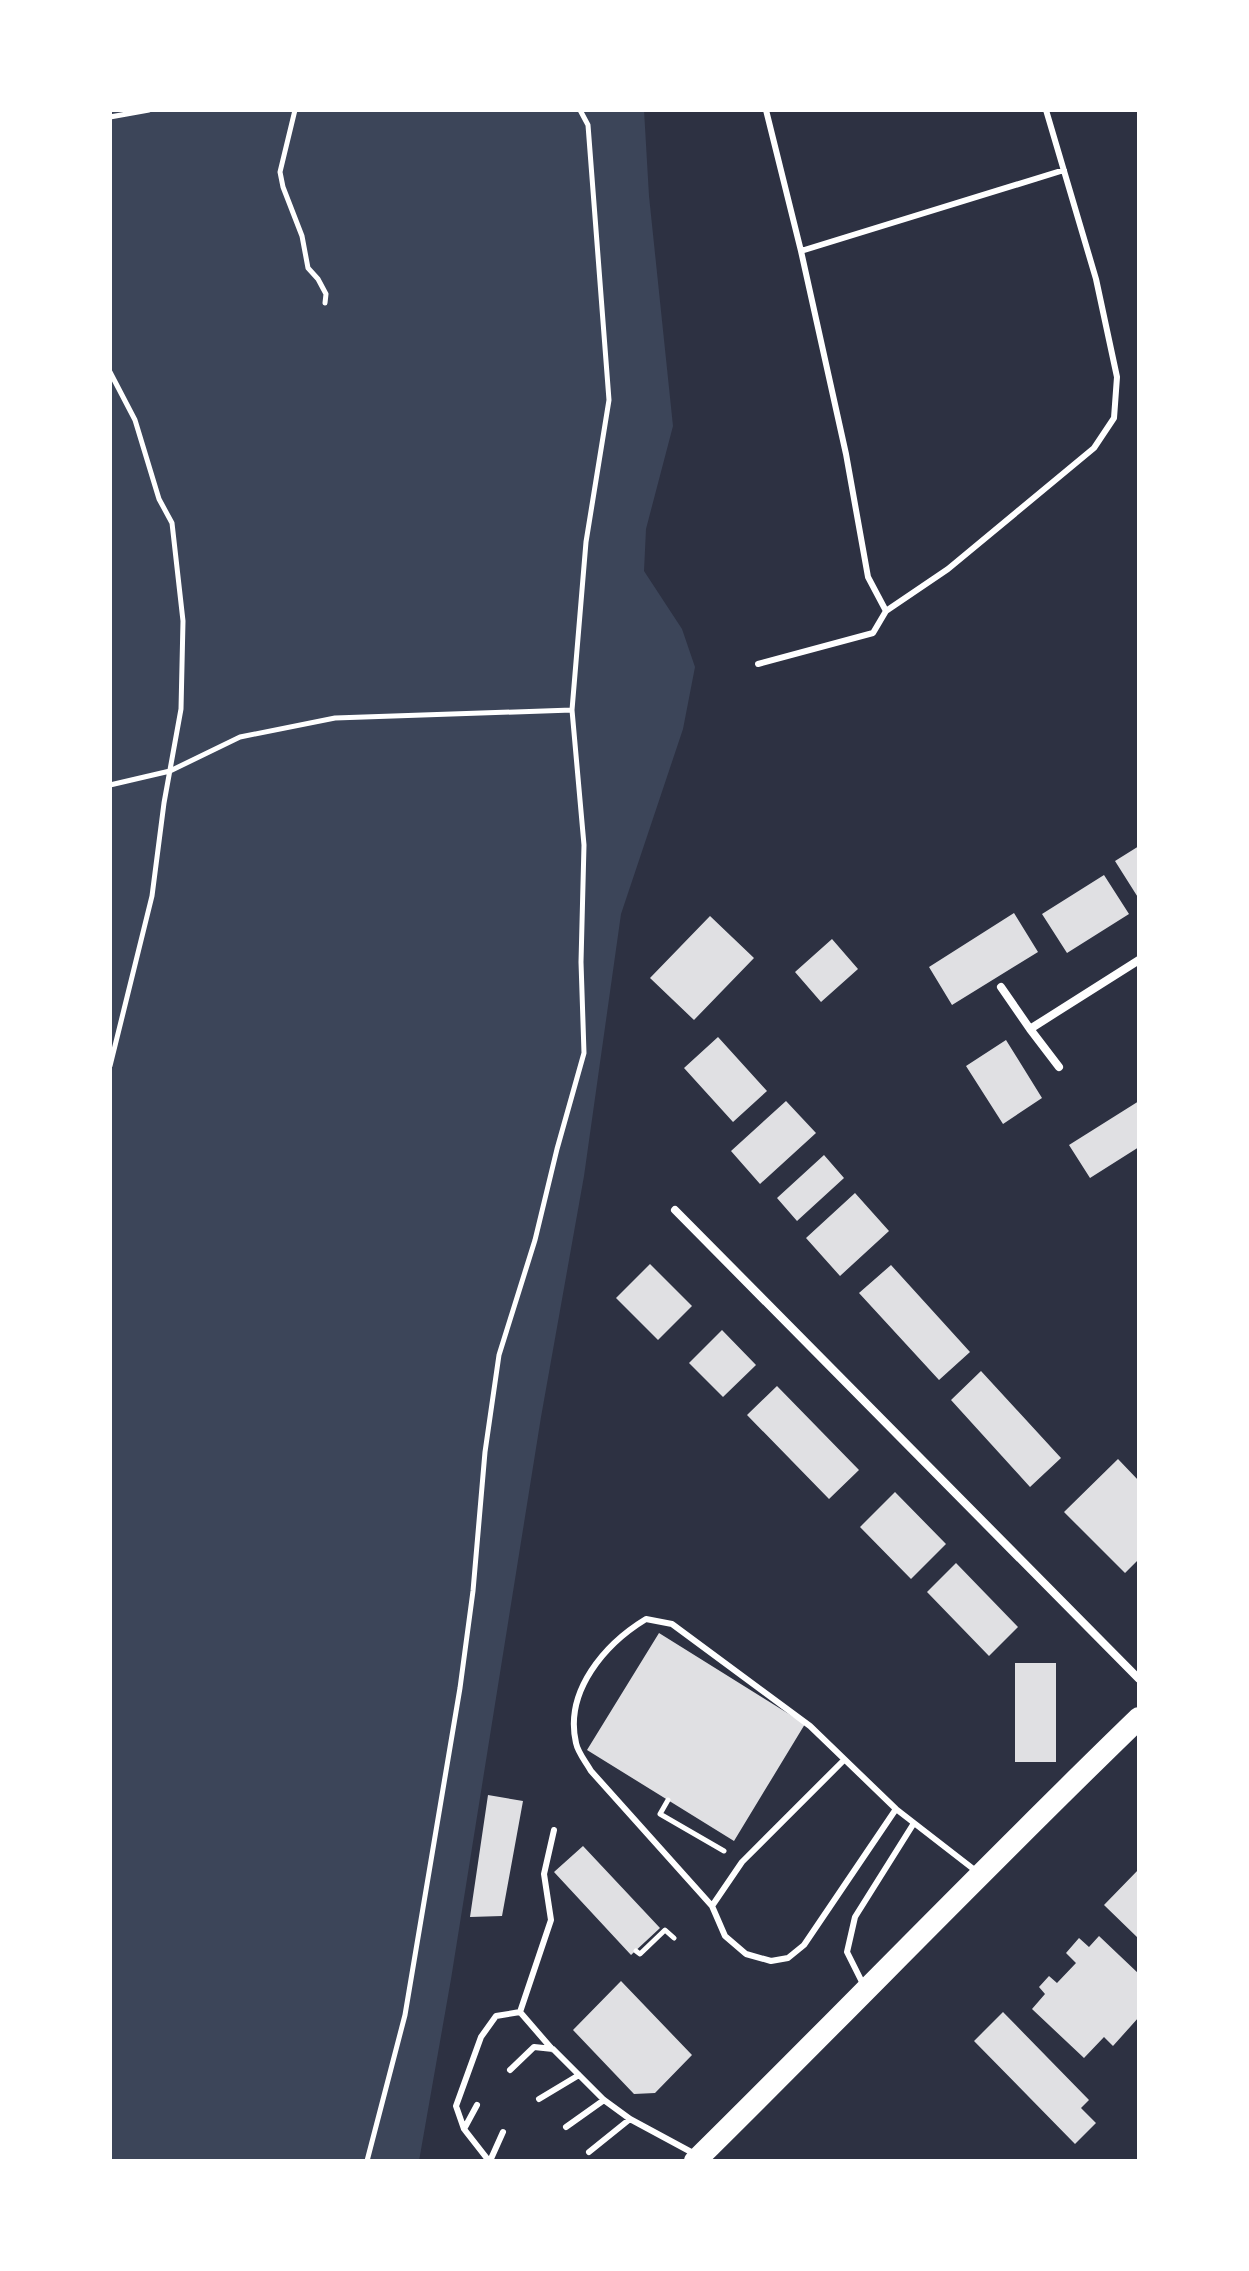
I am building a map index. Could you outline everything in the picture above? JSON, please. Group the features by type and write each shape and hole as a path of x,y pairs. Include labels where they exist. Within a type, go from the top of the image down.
{"highway":[{"path":"699,2160 979,1873 1139,1718"}],"street":[{"path":"1030,1029 1139,960"},
{"path":"1001,987 1059,1067"},
{"path":"675,1210 1139,1679"}],"lane":[{"path":"766,110 846,454 868,577 886,611"},
{"path":"758,664 873,633 886,611 948,569 1094,448 1114,418 1117,377 1096,279 1046,110"},
{"path":"801,251 1064,170"},
{"path":"896,1809 804,1945 788,1958 771,1961 746,1954 725,1936 712,1906 591,1771 576,1746 574,1718 584,1683 603,1653 629,1630 646,1619 672,1624 810,1726 896,1809 979,1873"},
{"path":"712,1906 742,1862 844,1760"},
{"path":"866,1989 847,1952 849,1935 865,1897 914,1823"},
{"path":"520,2012 551,1920 544,1874 554,1830"},
{"path":"520,2012 604,2100 699,2160"},
{"path":"503,2132 490,2161 464,2129 456,2106 481,2037 496,2016 520,2012"},
{"path":"510,2070 534,2047 553,2049"},
{"path":"539,2099 579,2075"},
{"path":"566,2127 604,2100"},
{"path":"464,2129 477,2105"},
{"path":"589,2152 630,2119"}],"path":[{"path":"110,117 149,110"},
{"path":"295,110 280,172 302,236 308,268 326,294 325,303"},
{"path":"367,2161 405,2015 458,1704 473,1591 485,1452 499,1355 535,1240 584,1053 581,962 584,845 572,710 586,542 609,400 588,125 580,110"},
{"path":"110,372 135,420 159,499 172,523 183,621 181,709 152,896 110,1066"},
{"path":"110,785 170,771 240,737 335,718 572,710"},
{"path":"668,1800 660,1814 742,1862"},
{"path":"636,1951 640,1954 665,1930 674,1938"}],"shaded area":[{"path":"110,110 644,110 649,196 673,426 646,529 644,571 682,629 695,667 683,729 621,914 584,1176 541,1417 419,2161 110,2161"}],"building":[{"path":"1139,846 1139,899 1115,861"},
{"path":"1104,875 1129,914 1067,953 1042,914"},
{"path":"1014,913 1038,952 952,1005 929,967"},
{"path":"710,916 754,958 694,1020 650,978"},
{"path":"832,939 858,969 821,1002 795,972"},
{"path":"718,1037 767,1091 733,1122 684,1068"},
{"path":"1006,1040 1042,1098 1003,1124 966,1066"},
{"path":"786,1101 816,1133 760,1184 731,1151"},
{"path":"1139,1101 1139,1147 1090,1178 1069,1145"},
{"path":"824,1155 844,1178 797,1221 777,1198"},
{"path":"855,1193 889,1231 840,1276 806,1238"},
{"path":"650,1264 692,1306 658,1340 616,1298"},
{"path":"891,1265 970,1352 939,1380 859,1293"},
{"path":"722,1330 756,1365 723,1397 689,1363"},
{"path":"981,1371 1061,1458 1030,1487 951,1400"},
{"path":"777,1386 859,1470 829,1499 747,1415"},
{"path":"1118,1459 1139,1481 1139,1559 1125,1573 1064,1512"},
{"path":"895,1492 946,1544 911,1579 860,1527"},
{"path":"956,1563 1018,1627 989,1656 927,1592"},
{"path":"659,1633 805,1724 734,1841 587,1750"},
{"path":"1015,1663 1056,1663 1056,1762 1015,1762"},
{"path":"488,1795 523,1801 502,1916 470,1917"},
{"path":"583,1846 660,1928 631,1955 554,1872"},
{"path":"1139,1869 1139,1939 1104,1905"},
{"path":"1099,1936 1139,1974 1139,2017 1113,2046 1104,2037 1084,2058 1032,2009 1045,1994 1039,1987 1049,1976 1057,1983 1076,1963 1066,1953 1079,1938 1089,1947"},
{"path":"621,1981 692,2055 655,2093 634,2094 573,2030"},
{"path":"1003,2012 1089,2100 1081,2108 1096,2123 1075,2144 974,2041"}]}
